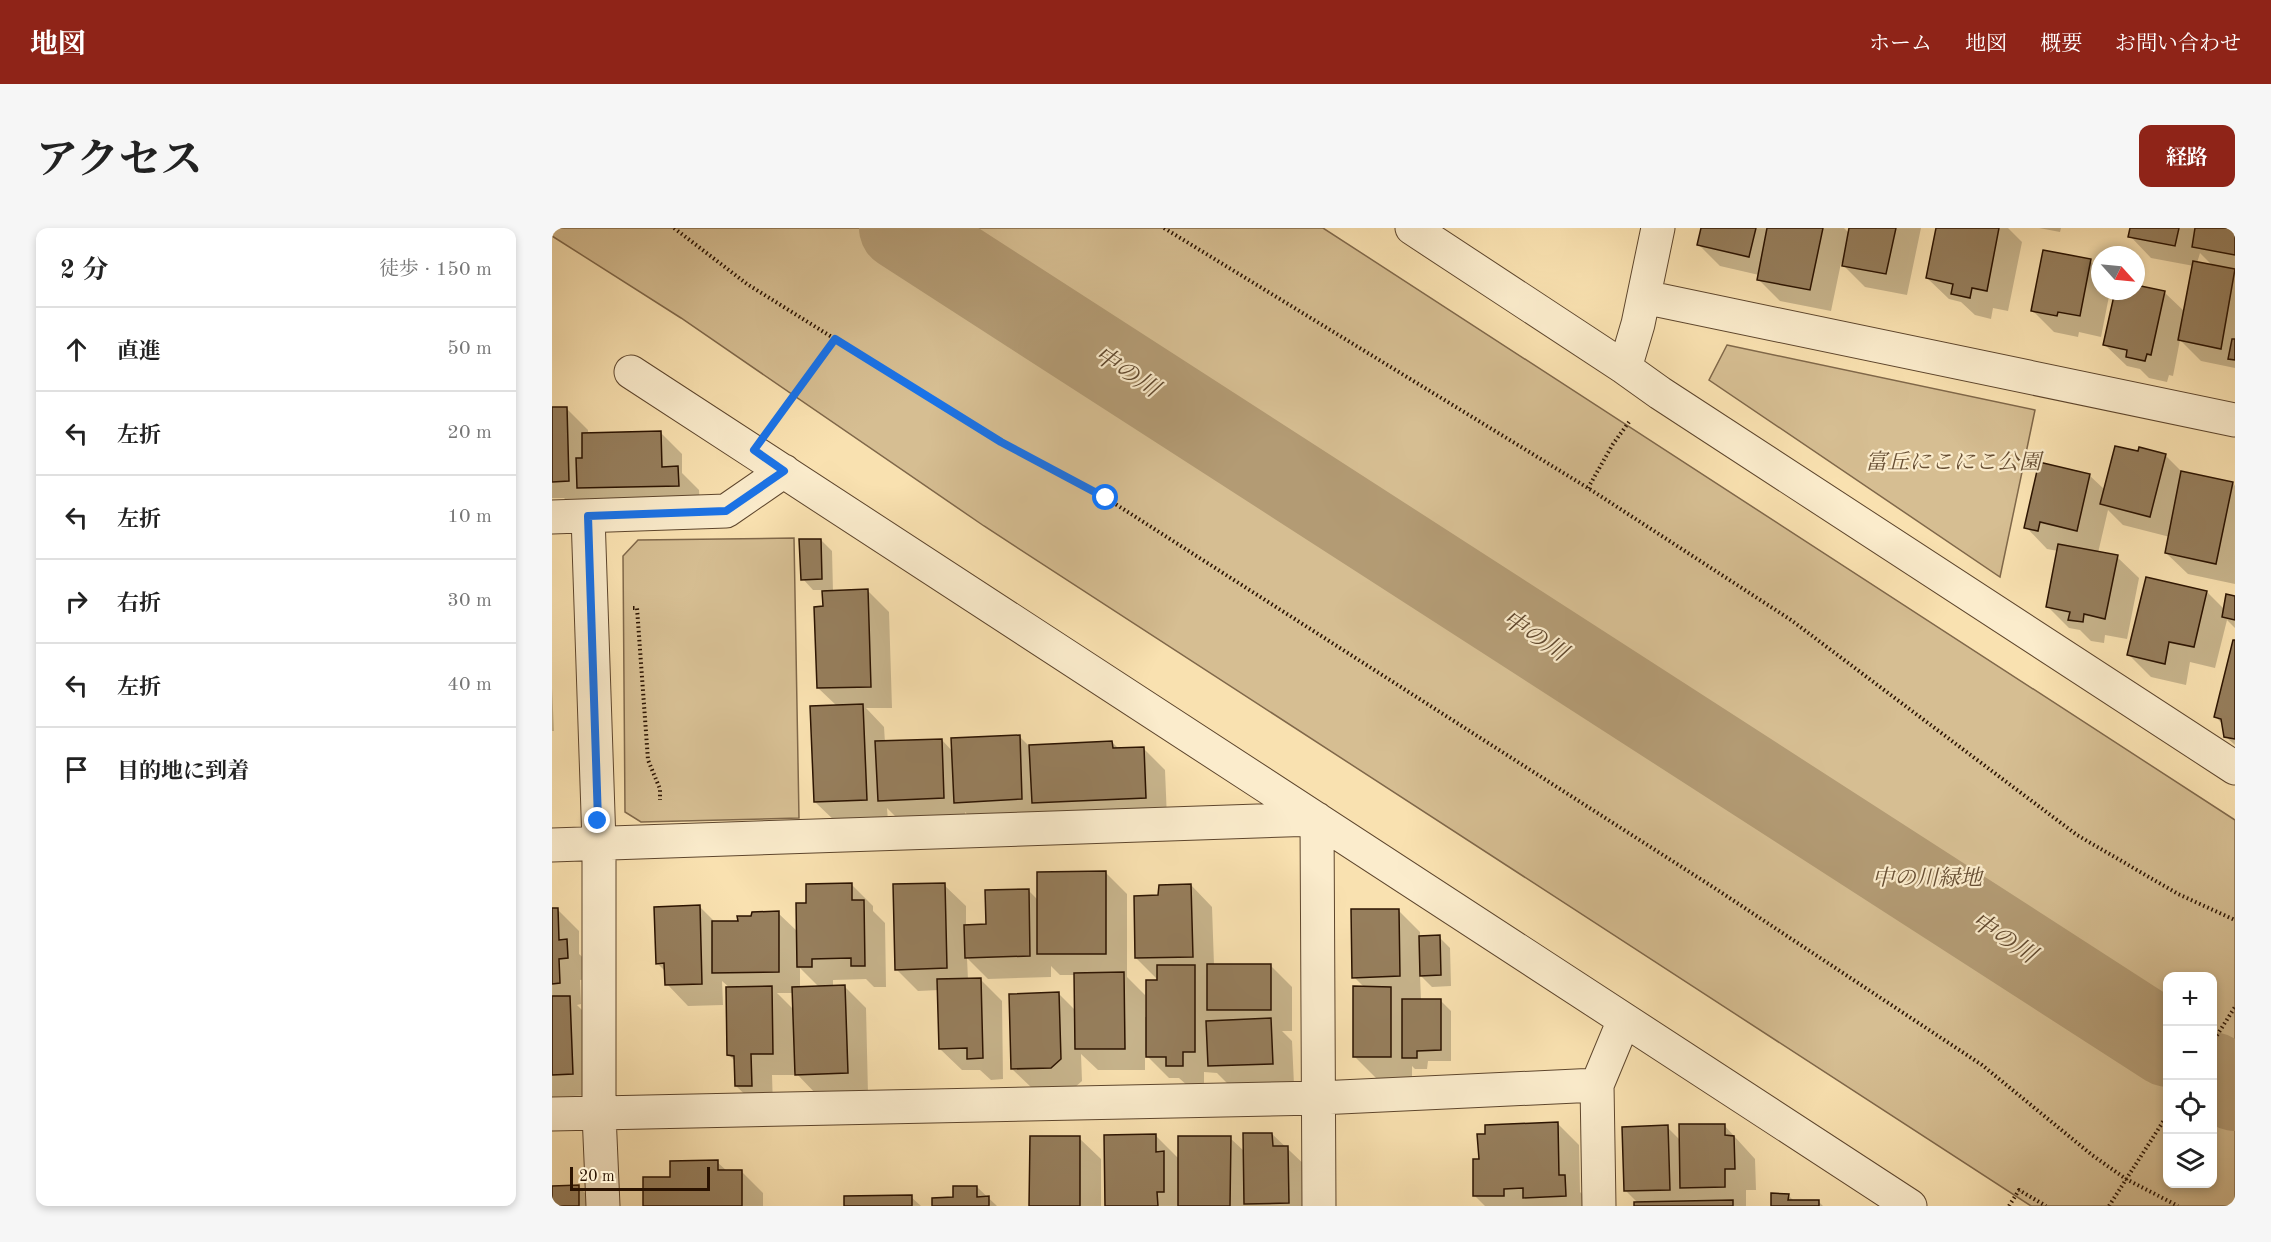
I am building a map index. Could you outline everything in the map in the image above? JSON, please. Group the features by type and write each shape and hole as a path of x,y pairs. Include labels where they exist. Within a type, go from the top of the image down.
{"street":[{"path":"1412,228 1660,393 2235,768"},
{"path":"1625,368 1644,297 1658,228"},
{"path":"1644,297 2235,420"},
{"path":"631,372 754,450 1910,1206"},
{"path":"552,517 726,511 784,471"},
{"path":"588,516 598,843 599,1114 603,1206"},
{"path":"552,844 1317,819"},
{"path":"1317,819 1319,1206"},
{"path":"1599,1206 1597,1085 1624,1020"},
{"path":"552,1114 1319,1098 1597,1085"}],"path":[{"path":"674,228 747,284 1001,442 1106,498 1706,883 1982,1065 2092,1155 2126,1179 2178,1206"},
{"path":"1164,228 1588,488 1791,620 2077,835 2178,894 2235,920"},
{"path":"754,450 835,339"},
{"path":"1588,488 1613,444 1632,418"},
{"path":"626,608 637,608 648,760 660,789 660,808"},
{"path":"2217,1035 2235,1007"},
{"path":"2109,1206 2163,1122"},
{"path":"2009,1206 2019,1190 2046,1206"}],"green space":[{"name":"中の川緑地","path":"552,228 1323,228 2235,820 2235,1206 2031,1206 984,526 681,318 552,236"},
{"name":"富丘にこにこ公園","path":"1727,345 2035,410 2000,577 1709,380"},
{"path":"794,538 799,818 641,822 625,812 623,556 638,540"}],"building":[{"path":"1701,228 1756,228 1749,257 1697,245"},
{"path":"1767,228 1823,228 1810,290 1757,280"},
{"path":"1849,228 1896,228 1886,274 1842,266"},
{"path":"1936,228 1999,228 1987,291 1972,288 1970,298 1951,294 1953,284 1926,278"},
{"path":"2130,228 2179,228 2175,246 2128,237"},
{"path":"2195,228 2235,228 2235,255 2192,247"},
{"path":"2043,250 2091,259 2080,316 2058,312 2057,316 2031,311"},
{"path":"2193,261 2235,269 2221,349 2178,340"},
{"path":"2145,287 2165,291 2151,355 2147,354 2145,361 2126,357 2127,350 2103,345 2113,300 2145,300"},
{"path":"2232,339 2235,339 2235,360 2228,359"},
{"path":"552,407 567,407 569,481 552,482"},
{"path":"661,431 662,467 678,466 679,486 577,488 576,458 582,458 582,433"},
{"path":"2115,446 2138,451 2139,447 2166,454 2150,517 2100,504"},
{"path":"2039,462 2090,474 2077,531 2040,522 2038,531 2024,528"},
{"path":"2181,471 2233,482 2216,564 2165,553"},
{"path":"799,539 821,539 822,579 801,580"},
{"path":"2058,544 2118,555 2105,619 2084,614 2083,622 2068,620 2070,612 2046,607"},
{"path":"2146,577 2207,591 2194,647 2169,642 2165,664 2127,655"},
{"path":"868,589 871,687 817,688 814,607 823,606 822,591"},
{"path":"2226,594 2235,596 2235,620 2222,617"},
{"path":"2233,640 2235,640 2235,739 2224,737 2221,719 2214,717"},
{"path":"863,704 867,800 814,802 810,706"},
{"path":"1020,735 1022,799 954,803 951,738"},
{"path":"942,739 944,798 878,801 875,741"},
{"path":"1112,741 1113,748 1144,747 1146,798 1032,803 1029,745"},
{"path":"1106,871 1106,954 1037,954 1037,872"},
{"path":"852,883 852,900 864,900 865,966 851,966 851,958 812,959 812,967 797,967 796,903 806,903 806,884"},
{"path":"945,883 947,968 895,970 893,884"},
{"path":"1191,884 1193,957 1135,958 1134,896 1158,895 1159,885"},
{"path":"1029,889 1030,956 965,958 964,925 986,924 985,890"},
{"path":"700,905 702,984 665,985 664,963 656,964 654,907"},
{"path":"552,908 558,908 559,940 567,939 568,958 559,959 560,983 552,984"},
{"path":"1351,909 1399,909 1400,976 1352,978"},
{"path":"779,911 779,972 712,973 712,921 738,921 737,916 751,916 752,912"},
{"path":"1440,935 1441,975 1420,976 1419,936"},
{"path":"1207,964 1271,964 1271,1010 1207,1010"},
{"path":"1157,965 1195,965 1195,1052 1183,1052 1183,1066 1166,1066 1166,1057 1146,1057 1146,980 1157,980"},
{"path":"1124,972 1125,1049 1075,1049 1074,973"},
{"path":"981,978 983,1058 967,1059 967,1048 939,1049 937,979"},
{"path":"845,985 848,1073 795,1075 792,987"},
{"path":"772,986 773,1054 751,1054 752,1086 735,1086 734,1056 727,1055 726,987"},
{"path":"1353,986 1391,987 1391,1057 1353,1057"},
{"path":"1059,992 1061,1059 1051,1068 1011,1069 1009,994"},
{"path":"552,996 570,996 573,1074 552,1075"},
{"path":"1402,999 1441,999 1441,1050 1417,1051 1417,1058 1402,1058"},
{"path":"1271,1018 1273,1064 1208,1066 1206,1021"},
{"path":"1558,1122 1559,1175 1565,1175 1566,1196 1523,1198 1523,1188 1504,1189 1504,1196 1473,1196 1473,1159 1479,1159 1477,1134 1485,1134 1485,1125"},
{"path":"1679,1124 1725,1124 1725,1135 1734,1136 1735,1169 1725,1169 1725,1187 1680,1188"},
{"path":"1668,1125 1670,1190 1624,1191 1622,1127"},
{"path":"1243,1133 1272,1133 1273,1146 1288,1146 1289,1203 1244,1204"},
{"path":"1156,1134 1156,1152 1164,1151 1164,1192 1157,1192 1158,1206 1105,1206 1104,1135"},
{"path":"1030,1136 1080,1136 1080,1206 1029,1206"},
{"path":"1178,1136 1231,1136 1230,1206 1178,1206"},
{"path":"718,1160 718,1170 742,1170 742,1206 643,1206 643,1177 670,1177 670,1161"},
{"path":"579,1185 579,1206 552,1206 552,1186"},
{"path":"953,1186 977,1186 977,1197 989,1196 989,1206 932,1206 932,1198 953,1197"},
{"path":"1771,1193 1789,1194 1788,1200 1819,1200 1819,1206 1771,1206"},
{"path":"912,1195 912,1206 844,1206 844,1196"},
{"path":"1733,1200 1733,1206 1634,1206 1634,1202"}],"waterway":[{"name":"中の川","path":"901,228 2163,1042"},
{"name":"中の川","path":"2217,1077 2235,1089"}],"route":[{"path":"598,821 588,516 726,511 784,471 754,450 835,339 1001,442 1106,498"}]}
